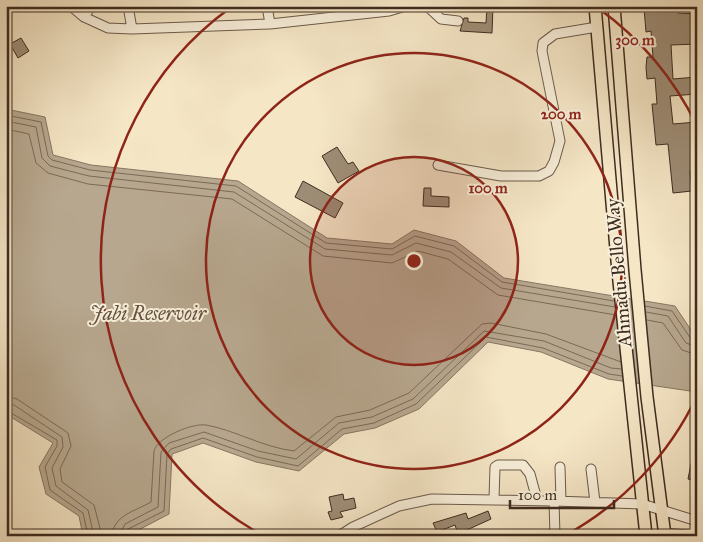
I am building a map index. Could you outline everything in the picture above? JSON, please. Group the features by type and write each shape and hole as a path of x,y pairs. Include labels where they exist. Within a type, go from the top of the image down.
{"main road":[{"name":"Ahmadu Bello Way","path":"595,6 630,397 646,536"},
{"name":"Ahmadu Bello Way","path":"614,6 647,397 665,534"}],"street":[{"path":"71,6 84,17 108,28 132,29 270,24 389,11 406,6"},
{"path":"84,17 90,6"},
{"path":"128,6 132,29"},
{"path":"266,6 270,24"},
{"path":"427,6 441,19 458,21"},
{"path":"438,165 502,176 539,176 549,171 554,162 560,141 542,51 543,43 556,34 597,27"},
{"path":"494,500 495,467 517,464 523,465 530,474 536,500"},
{"path":"555,536 560,467"},
{"path":"591,469 595,502"},
{"path":"339,536 353,527 399,506 432,499 642,504 697,521"},
{"path":"665,534 697,536"}],"water":[{"name":"Jabi Reservoir","path":"6,109 45,117 53,155 91,165 238,181 327,238 392,244 414,230 456,241 504,278 675,306 697,339 697,392 608,379 541,352 488,342 419,409 375,428 344,434 299,471 256,462 203,443 172,454 169,514 127,536 83,536 79,516 46,494 39,467 53,443 6,414"}],"building":[{"path":"487,6 493,6 492,33 460,31 464,18 468,18 468,22 486,23"},
{"path":"678,6 678,13 697,14 697,44 671,45 673,79 697,77 697,94 670,96 673,124 697,122 697,170 690,171 692,191 673,193 668,144 656,145 652,104 657,104 655,78 647,79 646,67 647,57 653,57 651,31 646,32 644,8"},
{"path":"21,38 29,51 18,58 10,44"},
{"path":"337,147 348,164 353,162 359,171 338,183 322,156"},
{"path":"303,181 343,203 335,218 295,197"},
{"path":"424,188 431,188 431,196 449,197 449,207 423,206"},
{"path":"692,459 697,460 697,481 688,479"},
{"path":"343,494 344,500 354,498 356,508 340,512 343,517 331,520 328,512 332,511 329,497"},
{"path":"488,511 491,519 458,534 455,525 437,532 433,523 466,513 468,519"}]}
